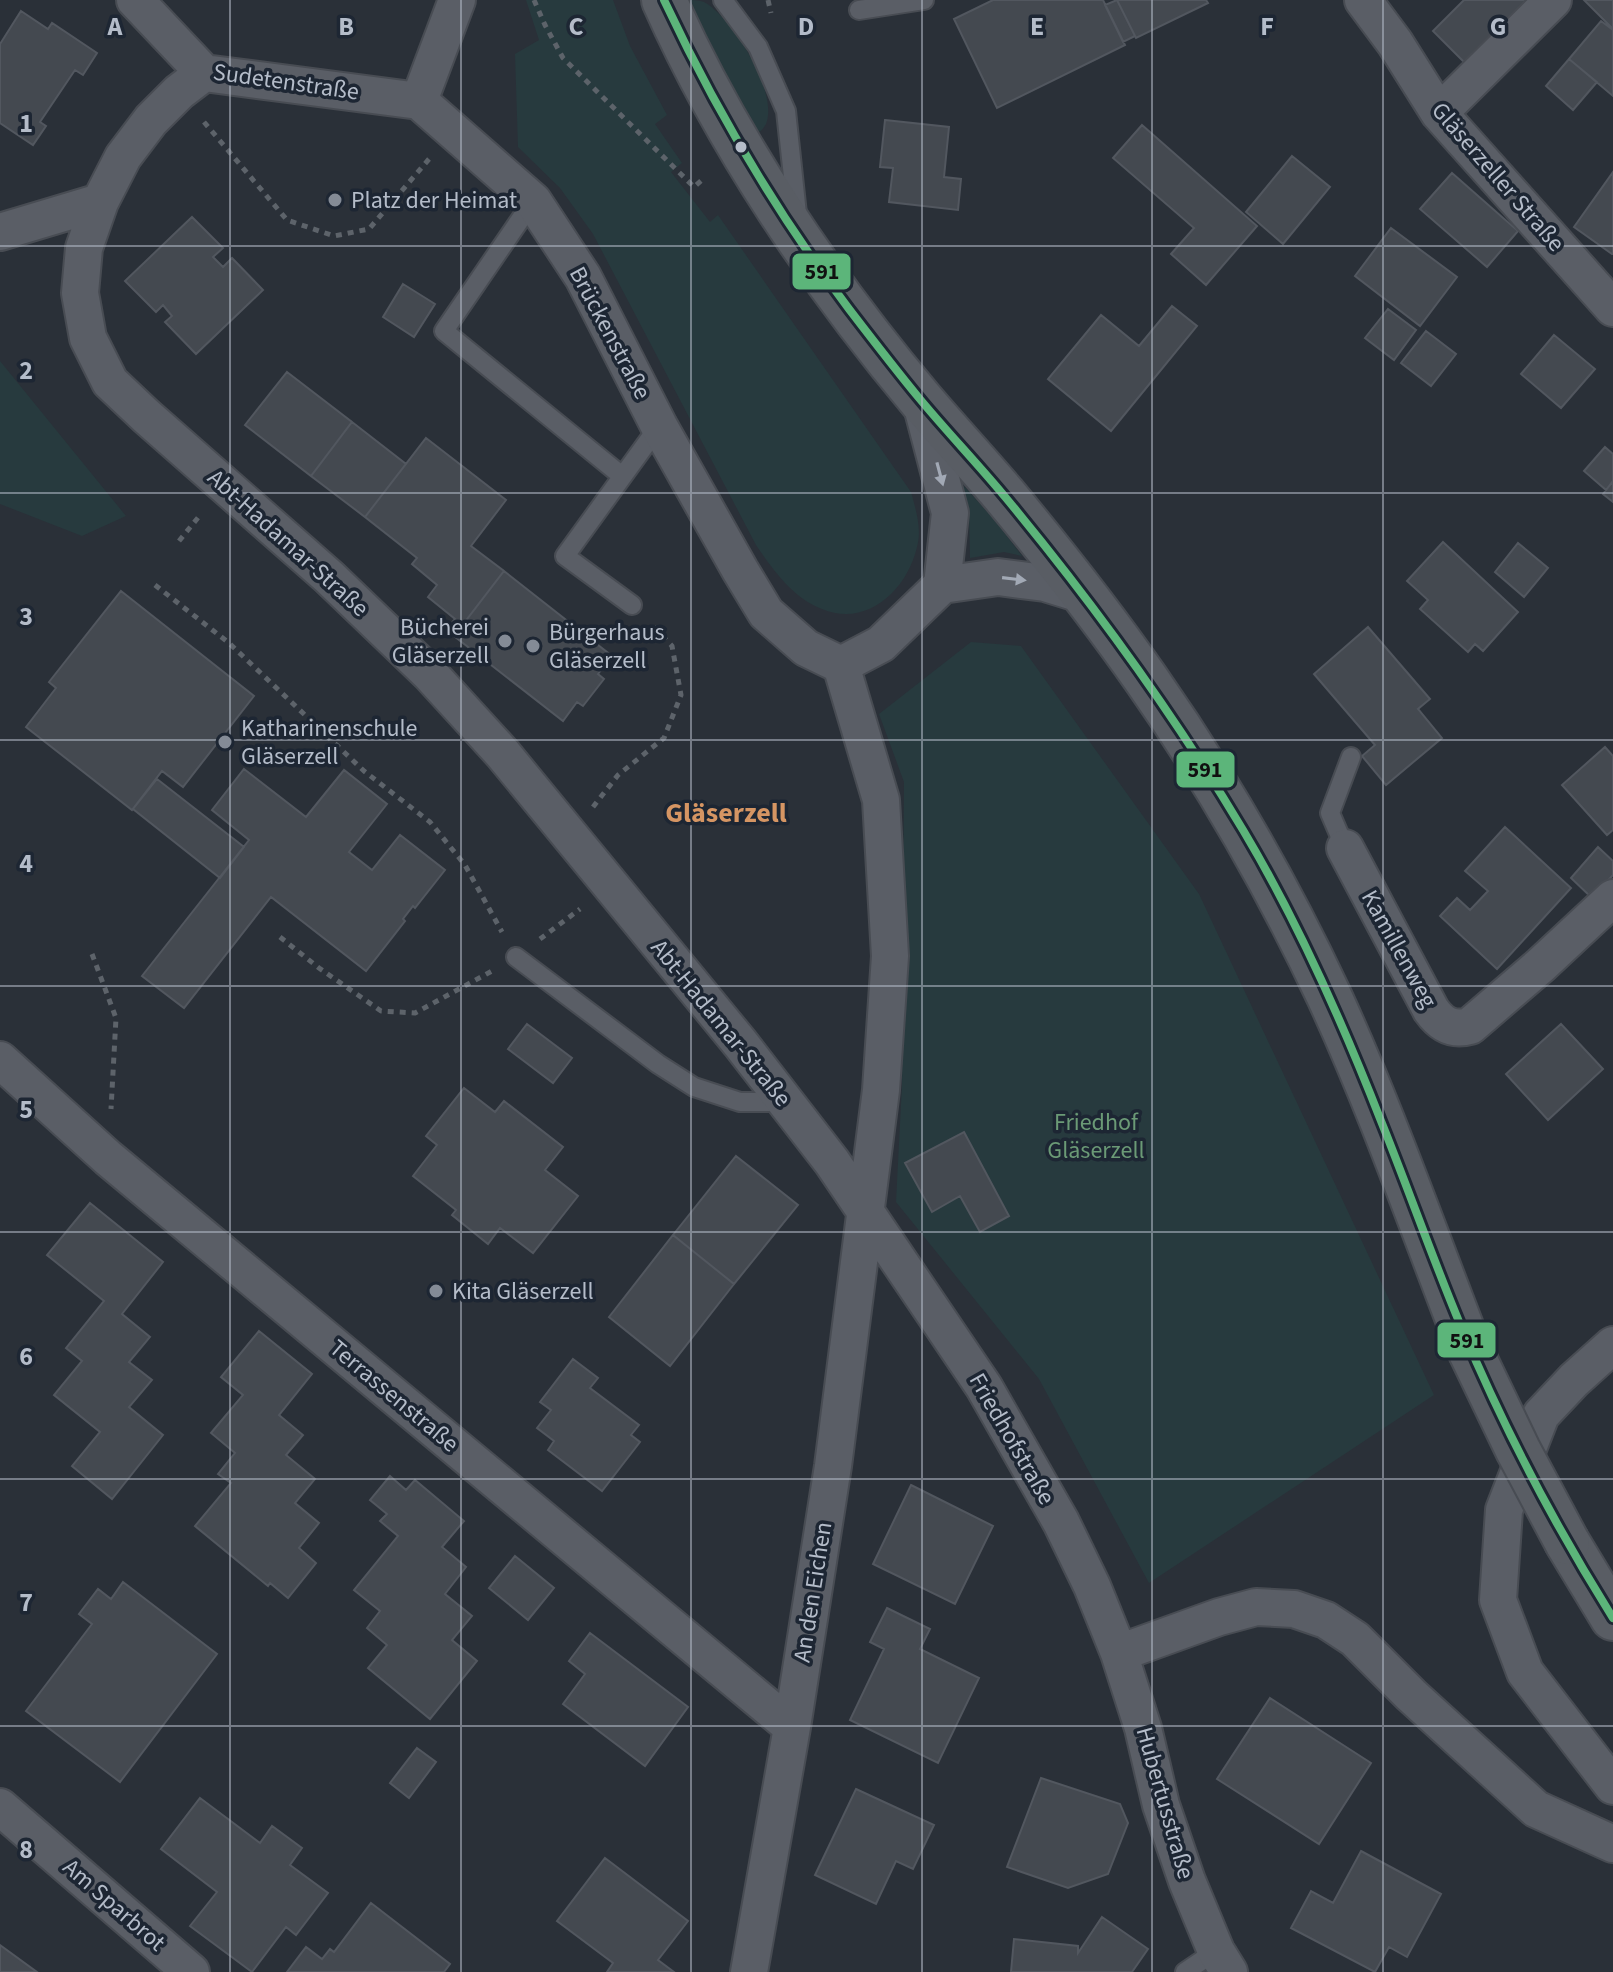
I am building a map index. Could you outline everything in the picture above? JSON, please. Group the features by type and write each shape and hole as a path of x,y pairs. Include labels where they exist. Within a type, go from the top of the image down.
{"main road":[{"path":"664,0 713,101 800,241 920,398 1005,496 1084,595 1145,677 1246,835 1330,998 1368,1086 1470,1350 1567,1542 1613,1618"}],"street":[{"name":"Sudetenstraße","path":"135,0 192,82 419,101"},
{"path":"419,101 457,0"},
{"name":"Gläserzeller Straße","path":"1363,0 1395,43 1439,113 1613,308"},
{"path":"1439,113 1553,0"},
{"name":"Abt-Hadamar-Straße","path":"192,82 151,120 123,157 100,202 84,248 80,293 88,338 110,382 329,577 430,674 503,754 740,1043 866,1210"},
{"name":"Brückenstraße","path":"419,101 533,201 583,277 659,426 766,613 806,648 841,665"},
{"path":"0,232 100,202"},
{"path":"920,398 950,513 942,585"},
{"path":"866,1210 881,1090 890,956 881,800 841,665 881,644 942,585 998,577 1045,583 1084,595"},
{"name":"Kamillenweg","path":"1345,848 1431,1010 1438,1020 1461,1029 1470,1026 1541,965 1613,898"},
{"name":"Terrassenstraße","path":"0,1060 108,1158 792,1727"},
{"name":"Friedhofstraße","path":"866,1210 984,1387 1038,1481 1092,1586 1119,1653"},
{"name":"An den Eichen","path":"749,1972 833,1466 866,1210"},
{"path":"1613,1345 1541,1415 1504,1510 1498,1600 1525,1672 1613,1786"},
{"path":"1119,1653 1256,1607 1294,1609 1326,1620 1355,1639 1411,1695 1536,1809 1613,1844"},
{"name":"Hubertusstraße","path":"1119,1653 1143,1728 1161,1805 1187,1881 1222,1962"},
{"name":"Am Sparbrot","path":"0,1807 191,1972"}],"lane":[{"path":"723,0 758,47 786,111 800,241"},
{"path":"859,10 924,0"},
{"path":"533,201 444,331 622,476"},
{"path":"632,605 565,556 659,426"},
{"path":"1345,848 1330,813 1351,757"},
{"path":"516,957 658,1064 694,1087 740,1102 786,1102"},
{"name":"Hubertusstraße","path":"1185,1972 1222,1962"}],"path":[{"path":"534,0 563,58 694,187 703,179"},
{"path":"192,82 287,220 334,236 369,229 452,130"},
{"path":"155,585 229,643 364,771 430,822 465,865 516,957 415,1013 381,1011 280,937"},
{"path":"618,775 664,738 681,695 672,646 632,605"},
{"path":"551,931 577,912"},
{"path":"92,954 116,1018 108,1158"}],"green space":[{"path":"526,0 613,0 630,46 667,115 655,124 682,163 671,172 710,222 718,215 911,492 918,520 917,547 904,578 883,601 854,613 839,614 822,609 793,591 769,564 756,545 593,234 560,188 518,147 515,54 539,40"},
{"path":"686,0 704,2 715,10 750,57 766,94 768,110 766,124 758,133 695,27"},
{"path":"0,361 126,516 82,536 0,504"},
{"path":"961,483 1022,556 1004,552 970,558 969,509"},
{"name":"Friedhof Gläserzell","path":"971,642 1021,646 1199,894 1434,1395 1149,1583 1039,1379 896,1202 902,1085 904,782 879,714"}],"building":[{"path":"993,0 1103,0 1125,45 997,108 954,19"},
{"path":"1117,0 1206,0 1208,3 1136,38"},
{"path":"1117,0 1135,36 1123,42 1105,5"},
{"path":"1464,0 1534,0 1468,66 1433,31"},
{"path":"1584,0 1613,0 1613,29"},
{"path":"21,11 48,29 52,23 97,53 83,75 75,70 40,122 46,126 33,145 0,123 0,44"},
{"path":"1601,21 1613,30 1613,96 1569,59"},
{"path":"1569,59 1597,82 1573,110 1546,86"},
{"path":"885,120 949,127 944,177 961,179 958,210 889,202 893,168 880,167"},
{"path":"1142,125 1257,226 1206,285 1171,254 1194,228 1113,158"},
{"path":"1292,156 1330,187 1283,244 1246,212"},
{"path":"1613,172 1613,254 1612,254 1574,227"},
{"path":"1452,173 1518,231 1487,267 1420,209"},
{"path":"192,217 223,248 213,257 223,267 232,258 263,290 196,354 165,322 172,316 163,305 156,312 125,281"},
{"path":"1391,228 1457,277 1420,326 1355,276"},
{"path":"403,284 435,304 414,337 383,317"},
{"path":"1172,306 1197,326 1111,431 1048,379 1101,315 1139,346"},
{"path":"1388,309 1416,330 1394,360 1365,338"},
{"path":"1426,331 1456,354 1431,386 1401,363"},
{"path":"1554,335 1595,369 1561,408 1521,374"},
{"path":"287,372 352,422 311,476 245,425"},
{"path":"352,422 406,464 365,517 311,476"},
{"path":"426,438 506,500 471,546 504,571 454,636 446,630 455,619 428,597 437,585 412,564 417,558 365,517"},
{"path":"1605,447 1613,454 1613,481 1606,490 1584,471"},
{"path":"1613,481 1613,502 1603,494"},
{"path":"1443,542 1518,612 1483,651 1475,644 1468,652 1420,609 1428,600 1407,581"},
{"path":"1518,543 1548,568 1524,597 1495,572"},
{"name":"Bürgerhaus Gläserzell","path":"504,571 612,656 598,674 604,679 583,706 577,702 563,721 454,636"},
{"path":"121,591 254,696 183,787 162,771 132,810 26,727 56,688 49,682"},
{"path":"1368,627 1430,699 1418,709 1442,738 1386,785 1362,756 1375,745 1314,674"},
{"path":"1605,747 1613,756 1613,830 1607,835 1562,785"},
{"path":"244,769 306,817 344,770 387,804 349,852 372,870 400,835 445,870 415,908 413,906 366,971 271,897 184,1008 142,976 249,840 212,810"},
{"path":"157,779 244,847 220,878 133,809"},
{"path":"1505,827 1571,888 1497,969 1440,916 1457,898 1470,910 1488,891 1465,871"},
{"path":"1598,847 1613,861 1613,875 1592,898 1571,878"},
{"path":"527,1024 572,1058 553,1083 508,1049"},
{"path":"1561,1024 1603,1069 1548,1120 1506,1074"},
{"path":"464,1088 495,1112 504,1101 563,1147 545,1170 578,1196 533,1253 500,1228 488,1244 452,1215 456,1210 413,1176 437,1145 426,1136"},
{"path":"964,1132 1009,1216 980,1232 960,1196 932,1212 905,1163"},
{"path":"736,1156 798,1205 734,1284 673,1235"},
{"path":"90,1203 163,1262 122,1314 150,1337 129,1362 152,1380 129,1407 163,1435 112,1499 72,1466 100,1432 54,1395 82,1361 66,1348 104,1301 47,1255"},
{"path":"673,1235 734,1284 670,1366 609,1317"},
{"path":"259,1331 312,1374 279,1415 303,1435 286,1455 315,1479 295,1503 319,1523 299,1548 316,1563 288,1598 270,1583 268,1586 195,1526 231,1483 218,1474 235,1453 211,1433 243,1395 221,1377"},
{"path":"573,1359 598,1378 590,1388 639,1425 631,1435 640,1442 602,1491 548,1450 554,1441 537,1428 551,1410 540,1402"},
{"path":"390,1476 406,1490 415,1480 464,1521 442,1547 466,1567 445,1594 472,1616 452,1640 477,1661 430,1719 368,1668 387,1645 367,1628 380,1611 354,1590 398,1536 380,1521 387,1514 370,1500"},
{"path":"911,1485 993,1526 955,1604 873,1564"},
{"path":"515,1556 554,1588 528,1620 489,1588"},
{"path":"123,1582 217,1654 120,1782 26,1711 92,1624 79,1614 98,1589 111,1599"},
{"path":"887,1608 930,1629 920,1649 979,1678 938,1763 850,1720 884,1649 870,1642"},
{"path":"590,1633 688,1707 645,1766 563,1704 585,1674 569,1661"},
{"path":"1270,1698 1371,1763 1319,1844 1217,1779"},
{"path":"417,1748 436,1762 409,1798 390,1783"},
{"path":"1041,1778 1120,1804 1128,1823 1108,1874 1068,1888 1007,1867"},
{"path":"856,1789 934,1825 913,1869 896,1861 876,1904 815,1875"},
{"path":"200,1798 260,1843 272,1826 302,1848 290,1865 328,1893 296,1935 286,1927 252,1972 190,1926 217,1892 161,1849"},
{"path":"1361,1851 1441,1894 1407,1957 1389,1947 1375,1972 1291,1928 1311,1891 1333,1903"},
{"path":"605,1858 688,1921 658,1960 674,1972 607,1972 613,1963 557,1921"},
{"path":"371,1903 450,1964 444,1972 287,1972 306,1947 322,1959 330,1949 334,1952"},
{"path":"1102,1917 1148,1949 1132,1972 1011,1972 1014,1939 1078,1946 1078,1953"},
{"path":"0,1945 37,1972 0,1972"}],"transit line":[{"name":"591","path":"664,0 704,81 796,235 901,376 1006,498 1101,618 1189,744 1243,830 1301,936 1335,1009 1476,1362 1550,1511 1613,1618"}],"place":[{"name":"Platz der Heimat","path":"335,200"},
{"name":"Bücherei Gläserzell","path":"505,641"},
{"name":"Bürgerhaus Gläserzell","path":"533,646"},
{"name":"Katharinenschule Gläserzell","path":"225,742"},
{"name":"Kita Gläserzell","path":"436,1291"}],"district":[{"name":"Gläserzell","path":"726,813"}]}
